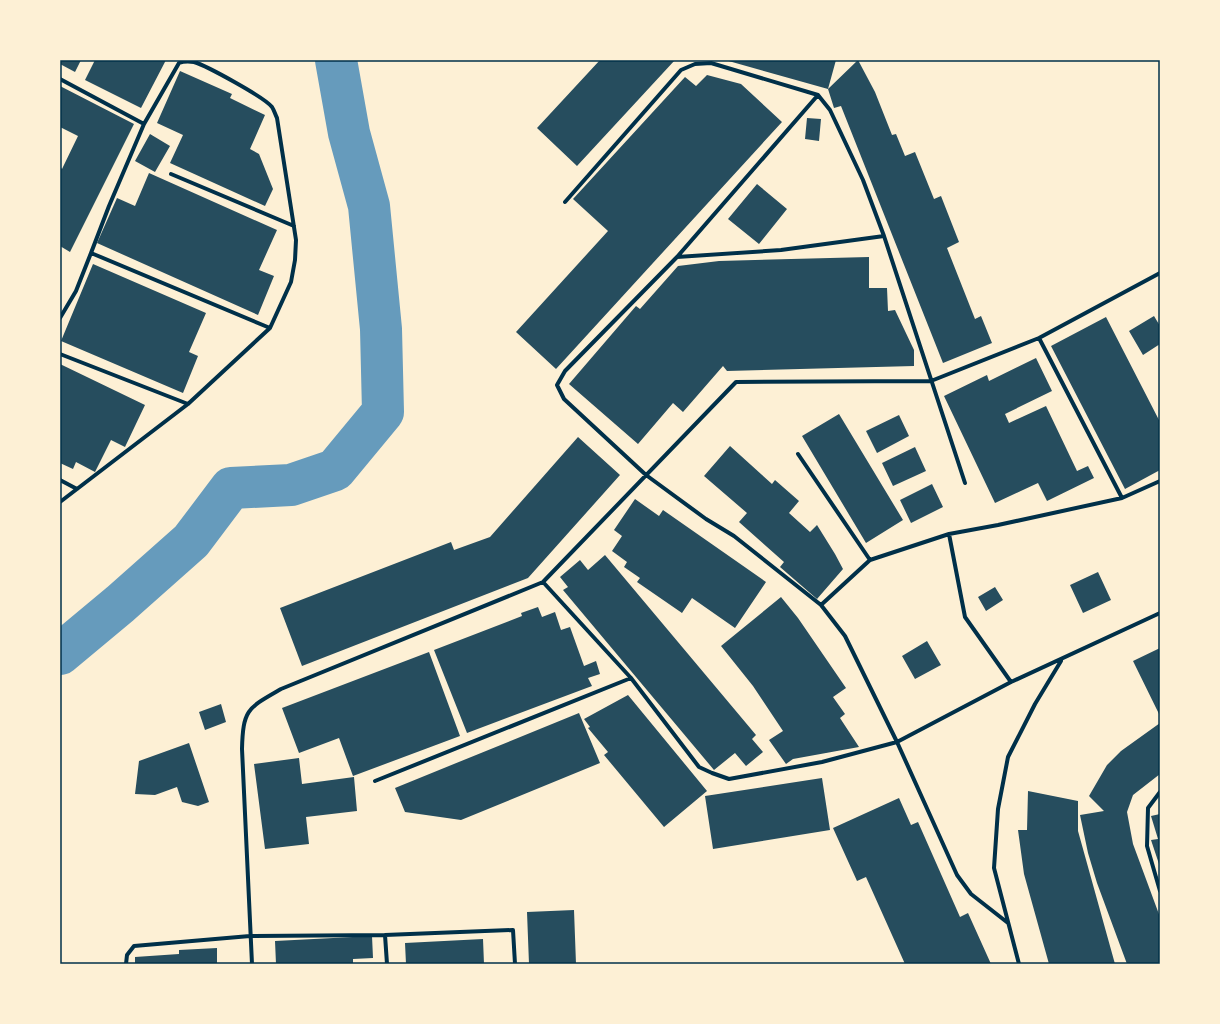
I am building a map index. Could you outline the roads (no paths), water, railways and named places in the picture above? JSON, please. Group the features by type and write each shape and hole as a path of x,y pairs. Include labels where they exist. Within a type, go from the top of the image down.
{"street":[{"path":"60,318 76,291 109,206 144,124 179,63 183,61 195,63 225,77 266,101 272,107 277,118 296,240 295,260 291,282 270,328 188,404 60,502"},
{"path":"565,202 681,70 695,64 711,63 818,95 830,110 856,166 884,236 965,483"},
{"path":"60,79 144,124"},
{"path":"818,95 677,257 564,371 557,385 564,400 646,475 706,519 734,536 822,605 845,636 897,742 957,874 971,894 1008,923"},
{"path":"171,174 294,226"},
{"path":"677,257 781,250 884,236"},
{"path":"91,253 270,328"},
{"path":"252,964 242,731 246,713 257,702 281,689 543,582 736,382 932,380 1039,338 1160,273"},
{"path":"1039,338 1122,498"},
{"path":"60,354 188,404"},
{"path":"798,454 870,560"},
{"path":"60,480 77,489"},
{"path":"822,605 870,560 949,534 1122,498 1160,481"},
{"path":"949,534 965,617 1011,682"},
{"path":"543,582 631,678 699,767 728,779 822,762 897,742 1011,682 1062,660 1160,613"},
{"path":"1018,964 994,868 998,810 1008,757 1035,704 1062,660"},
{"path":"375,781 631,678"},
{"path":"1160,792 1148,808 1147,846 1160,891"},
{"path":"126,964 127,955 134,946 250,936 385,935 513,930 515,964"},
{"path":"385,935 387,964"}],"waterway":[{"path":"60,654 120,604 191,541 231,488 291,485 335,470 383,412 381,329 369,206 349,133 336,60"}]}
